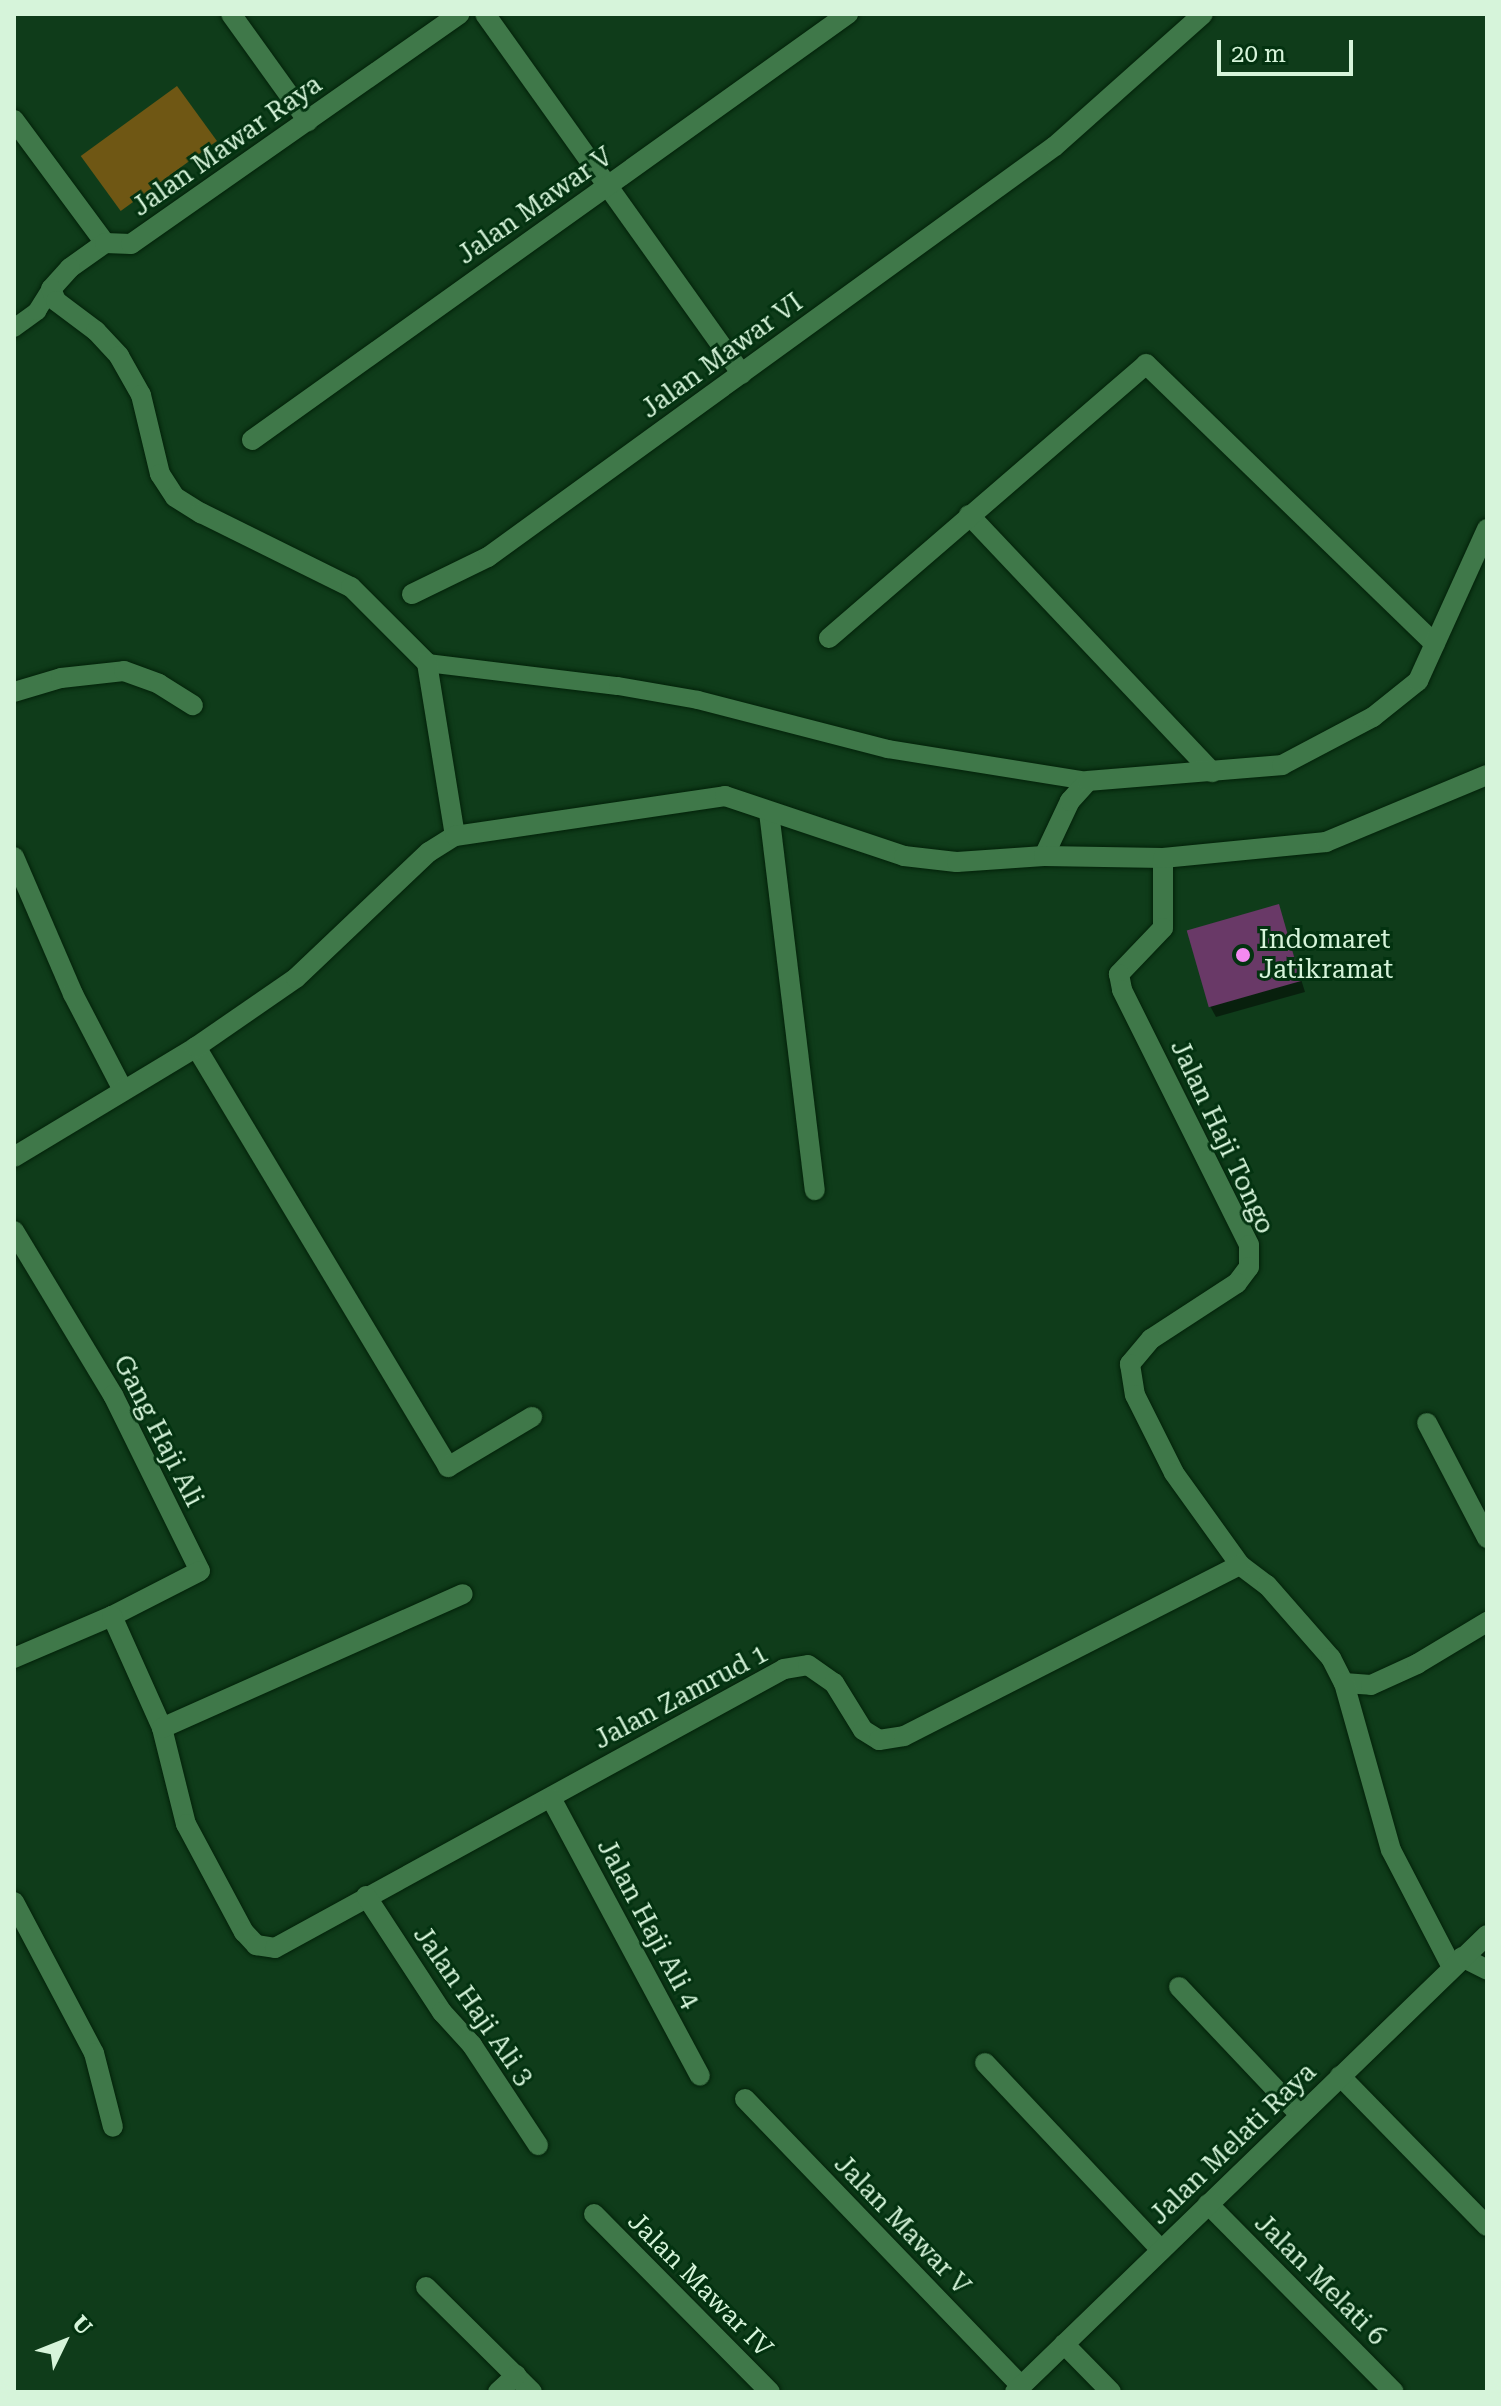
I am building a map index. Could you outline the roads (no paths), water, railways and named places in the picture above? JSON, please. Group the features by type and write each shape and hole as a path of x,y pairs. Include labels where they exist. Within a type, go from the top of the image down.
{"street":[{"path":"231,14 308,121"},
{"name":"Jalan Mawar Raya","path":"105,243 131,244 459,14"},
{"path":"485,14 742,374"},
{"name":"Jalan Mawar V","path":"252,440 848,14"},
{"name":"Jalan Mawar VI","path":"412,594 488,557 1055,146 1203,14"},
{"path":"14,120 105,243 70,268 51,289 56,301 96,331 119,356 141,395 160,474 175,497 201,513 351,587 427,663 455,836"},
{"path":"829,638 1146,364 1435,644"},
{"path":"969,515 1212,772"},
{"path":"1044,856 1070,801 1088,781 1282,765 1373,717 1418,681 1487,529"},
{"path":"14,692 61,678 124,671 159,684 193,705"},
{"path":"14,1157 196,1047 296,978 429,852 455,836 725,796 904,856 957,862 1044,856 1163,858 1326,842 1487,775"},
{"path":"769,812 815,1190"},
{"path":"14,857 73,994 123,1090"},
{"name":"Jalan Haji Tongo","path":"1163,858 1163,928 1119,974 1122,990 1249,1245 1249,1267 1237,1283 1151,1339 1130,1364 1135,1395 1174,1473 1240,1565"},
{"path":"196,1047 448,1467 532,1417"},
{"name":"Gang Haji Ali","path":"14,1231 113,1395 200,1571 112,1616"},
{"path":"1427,1423 1487,1538"},
{"path":"1240,1565 1267,1585 1331,1658 1344,1683 1391,1850 1457,1962 1487,1970"},
{"name":"Jalan Zamrud 1","path":"112,1616 162,1728 186,1824 244,1932 256,1945 275,1948 784,1669 808,1665 834,1683 863,1730 879,1740 904,1736 1240,1565"},
{"path":"162,1728 463,1594"},
{"path":"14,1658 112,1616"},
{"path":"1344,1683 1371,1685 1417,1664 1487,1622"},
{"name":"Jalan Haji Ali 4","path":"551,1798 700,2076"},
{"name":"Jalan Haji Ali 3","path":"366,1896 442,2012 472,2045 538,2145"},
{"path":"14,1902 94,2053 113,2127"},
{"name":"Jalan Melati Raya","path":"1018,2389 1487,1935"},
{"path":"1179,1987 1300,2115"},
{"path":"985,2063 1161,2250"},
{"path":"1340,2076 1487,2226"},
{"name":"Jalan Mawar V","path":"745,2099 1018,2389"},
{"name":"Jalan Melati 6","path":"1208,2204 1394,2392"},
{"name":"Jalan Mawar IV","path":"594,2214 770,2392"},
{"path":"426,2287 532,2392"},
{"path":"1064,2344 1111,2392"},
{"path":"498,2392 516,2375"}],"lane":[{"path":"14,328 37,311 51,289"},
{"path":"427,663 685,698 888,749 1088,781"}],"place":[{"name":"Indomaret Jatikramat","path":"1243,955"}]}
